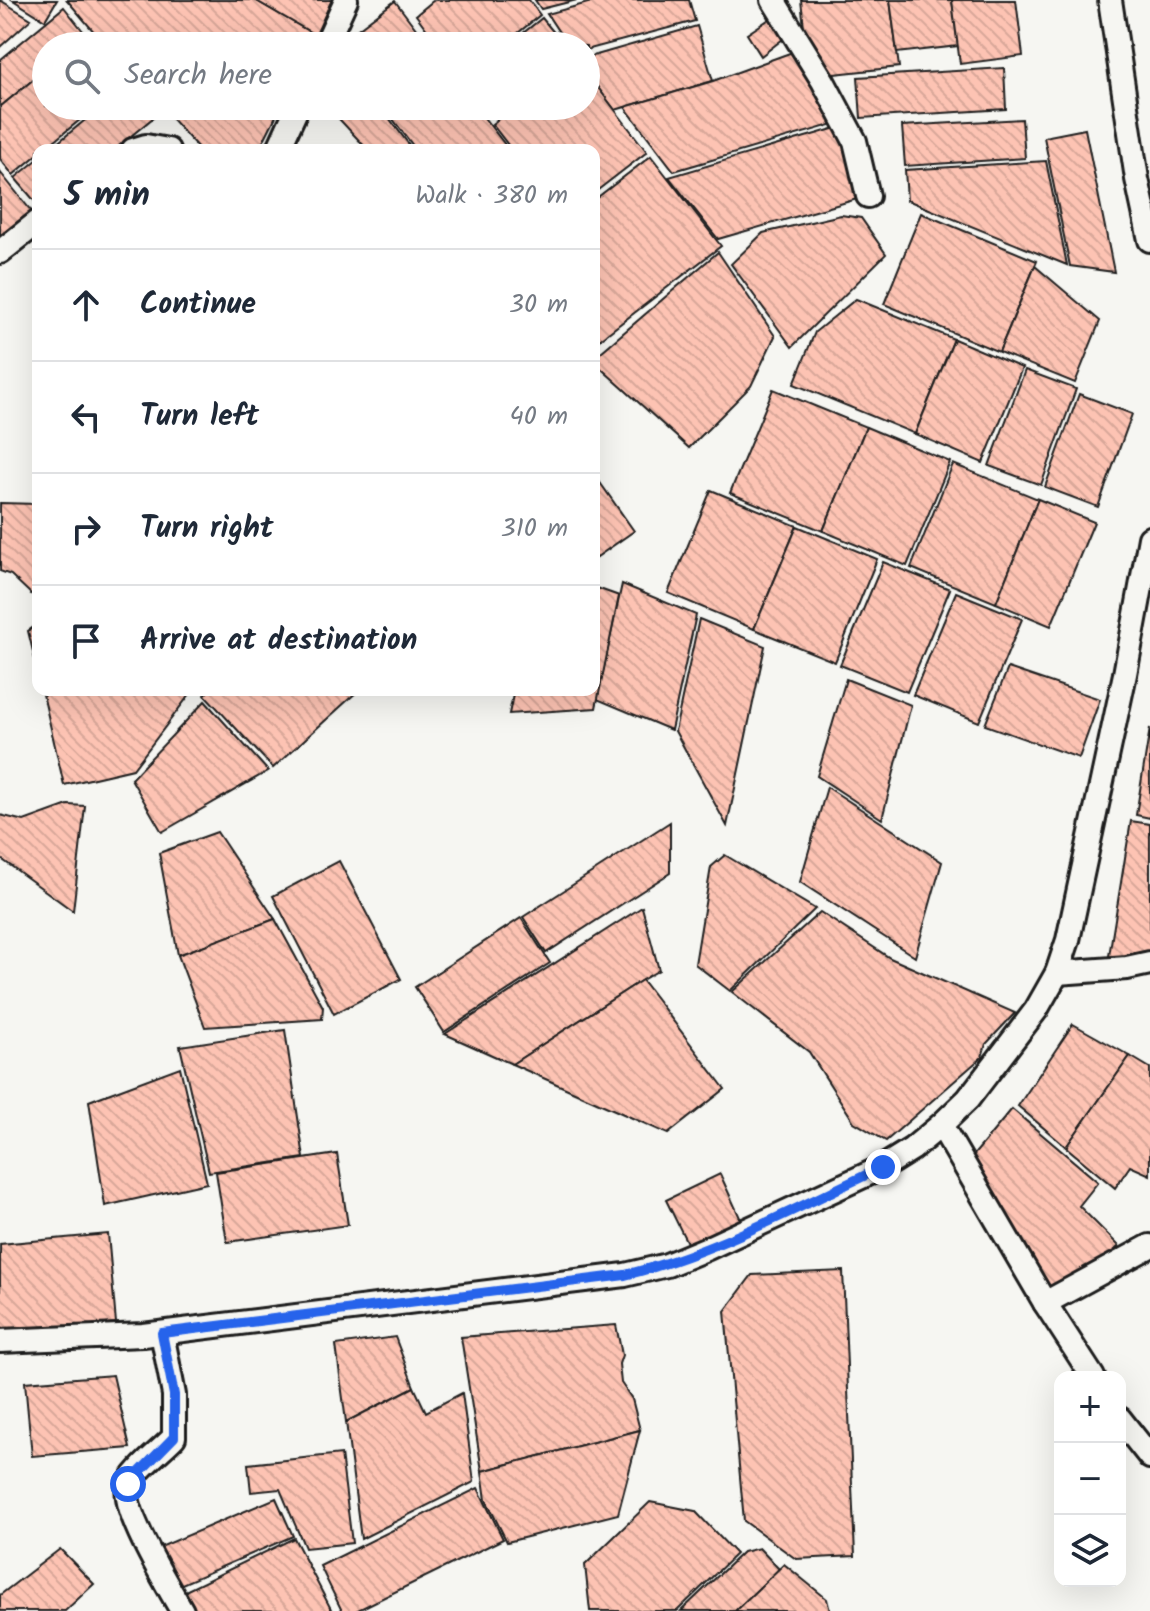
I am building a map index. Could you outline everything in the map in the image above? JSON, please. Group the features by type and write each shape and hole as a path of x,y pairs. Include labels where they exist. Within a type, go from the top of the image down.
{"street":[{"path":"331,32 346,0"},
{"path":"773,0 823,81 855,141 868,196"},
{"path":"1110,0 1144,177 1150,240"},
{"path":"281,144 292,120"},
{"path":"0,252 32,227"},
{"path":"0,1341 162,1333 625,1275 667,1265 883,1167 941,1125 968,1099 1036,1010 1057,973 1071,925 1125,674 1150,538"},
{"path":"1057,973 1127,968 1150,963"},
{"path":"941,1125 1045,1303 1089,1371"},
{"path":"1045,1303 1150,1246"},
{"path":"162,1333 174,1395 174,1437 128,1484 126,1497 142,1536 182,1611"},
{"path":"1126,1427 1150,1457"}],"building":[{"path":"0,0 31,19 0,47"},
{"path":"13,0 57,0 45,20"},
{"path":"67,0 255,0 310,32 94,32"},
{"path":"255,0 332,0 319,32 310,32"},
{"path":"434,0 529,0 540,15 519,32 429,32 416,15"},
{"path":"535,0 577,0 541,9"},
{"path":"599,0 689,0 695,21 600,46 600,32 559,32 547,14"},
{"path":"801,0 890,0 899,67 825,75 806,45"},
{"path":"890,0 952,0 958,46 897,53"},
{"path":"952,0 1016,0 1023,56 960,64"},
{"path":"395,1 418,32 354,32"},
{"path":"64,7 84,32 34,32"},
{"path":"542,18 554,32 524,32"},
{"path":"771,18 783,39 761,56 747,34"},
{"path":"697,26 713,81 615,110 600,90 600,54"},
{"path":"32,34 32,81 0,107 0,60"},
{"path":"798,50 841,122 674,171 625,107 713,81"},
{"path":"1004,68 1006,109 861,118 858,77"},
{"path":"32,81 32,120 80,120 50,144 32,144 32,159 13,175 0,159 0,107"},
{"path":"600,90 647,152 600,188 600,144 507,144 492,124 497,120 600,120"},
{"path":"1022,119 1025,158 905,166 902,126"},
{"path":"85,120 150,120 121,144 56,144"},
{"path":"173,120 274,120 262,144 195,144"},
{"path":"340,120 390,120 408,144 362,144"},
{"path":"394,120 486,120 504,144 412,144"},
{"path":"843,126 864,197 718,239 669,177"},
{"path":"1085,129 1114,272 1070,266 1044,137"},
{"path":"651,156 721,246 600,339 600,195"},
{"path":"1046,161 1067,265 907,200 905,170"},
{"path":"32,164 32,198 15,178"},
{"path":"0,172 32,212 32,220 0,245"},
{"path":"921,213 1037,261 999,352 884,304"},
{"path":"841,215 861,218 886,254 792,347 731,264 763,233"},
{"path":"718,252 775,336 751,386 689,448 600,367 600,353"},
{"path":"1035,266 1100,321 1075,383 999,352"},
{"path":"856,299 954,339 915,434 794,384 815,332"},
{"path":"954,339 1022,368 983,463 915,434"},
{"path":"1025,370 1076,389 1041,485 989,466"},
{"path":"773,389 866,427 823,531 730,493"},
{"path":"1079,394 1132,414 1098,507 1045,487"},
{"path":"866,427 950,462 907,566 823,531"},
{"path":"953,464 1038,499 996,603 911,568"},
{"path":"600,483 634,531 600,555"},
{"path":"711,490 797,526 754,629 668,593"},
{"path":"1038,499 1094,522 1051,626 996,603"},
{"path":"0,503 32,504 32,594 11,575 0,571"},
{"path":"797,526 877,559 835,662 754,629"},
{"path":"883,562 950,589 907,692 840,665"},
{"path":"622,584 696,615 671,730 597,699"},
{"path":"600,589 619,596 600,689"},
{"path":"956,592 1022,619 979,722 913,695"},
{"path":"699,619 765,646 727,826 675,731"},
{"path":"1008,668 1100,699 1079,758 985,725"},
{"path":"846,679 911,705 882,819 817,776"},
{"path":"43,696 188,696 133,769 64,785"},
{"path":"206,696 352,696 273,768"},
{"path":"513,696 598,696 596,708 509,714"},
{"path":"205,701 268,771 162,832 131,779"},
{"path":"1150,728 1150,818 1136,815"},
{"path":"827,787 942,862 915,957 800,882"},
{"path":"68,805 85,806 73,911 0,858 0,815 24,821"},
{"path":"1131,821 1150,824 1150,957 1108,962"},
{"path":"670,822 670,873 546,953 523,917"},
{"path":"217,832 275,919 178,955 159,853"},
{"path":"725,855 815,909 730,991 695,964 711,867"},
{"path":"339,861 401,979 334,1014 273,896"},
{"path":"642,907 659,970 512,1064 445,1034"},
{"path":"820,912 890,958 1015,1013 986,1044 982,1057 886,1141 854,1122 809,1052 732,992"},
{"path":"521,918 550,963 444,1032 415,987"},
{"path":"275,919 323,1007 322,1019 205,1027 178,955"},
{"path":"642,980 725,1089 668,1134 512,1064"},
{"path":"1073,1024 1130,1056 1066,1147 1018,1106"},
{"path":"285,1030 304,1158 209,1172 180,1046"},
{"path":"1130,1056 1150,1068 1150,1175 1130,1166 1115,1188 1066,1147"},
{"path":"180,1067 207,1183 105,1206 89,1101"},
{"path":"1012,1109 1098,1182 1079,1206 1119,1246 1100,1265 1043,1293 972,1157"},
{"path":"337,1154 348,1225 227,1242 216,1172"},
{"path":"720,1174 742,1222 689,1247 666,1200"},
{"path":"108,1234 116,1323 0,1334 0,1244"},
{"path":"843,1271 855,1556 796,1559 744,1521 725,1311 752,1275"},
{"path":"616,1325 622,1355 619,1364 621,1383 632,1399 640,1430 482,1471 461,1337"},
{"path":"395,1337 414,1387 346,1422 336,1345"},
{"path":"113,1375 130,1448 32,1456 25,1382"},
{"path":"414,1387 426,1412 462,1393 474,1482 361,1539 346,1422"},
{"path":"640,1430 618,1514 507,1542 486,1500 482,1471"},
{"path":"341,1454 352,1543 305,1548 280,1489 251,1492 248,1464"},
{"path":"478,1488 503,1539 356,1611 342,1611 320,1566"},
{"path":"276,1498 293,1536 175,1587 158,1548"},
{"path":"650,1502 695,1511 736,1554 677,1611 590,1611 585,1565"},
{"path":"294,1538 332,1611 187,1611 179,1594"},
{"path":"759,1548 779,1569 735,1611 681,1611 743,1552"},
{"path":"60,1549 94,1584 65,1611 0,1611 0,1595"},
{"path":"784,1564 827,1599 830,1611 735,1611"}],"route":[{"path":"128,1484 174,1437 174,1395 162,1333 625,1275 667,1265 708,1248 883,1167"}]}
